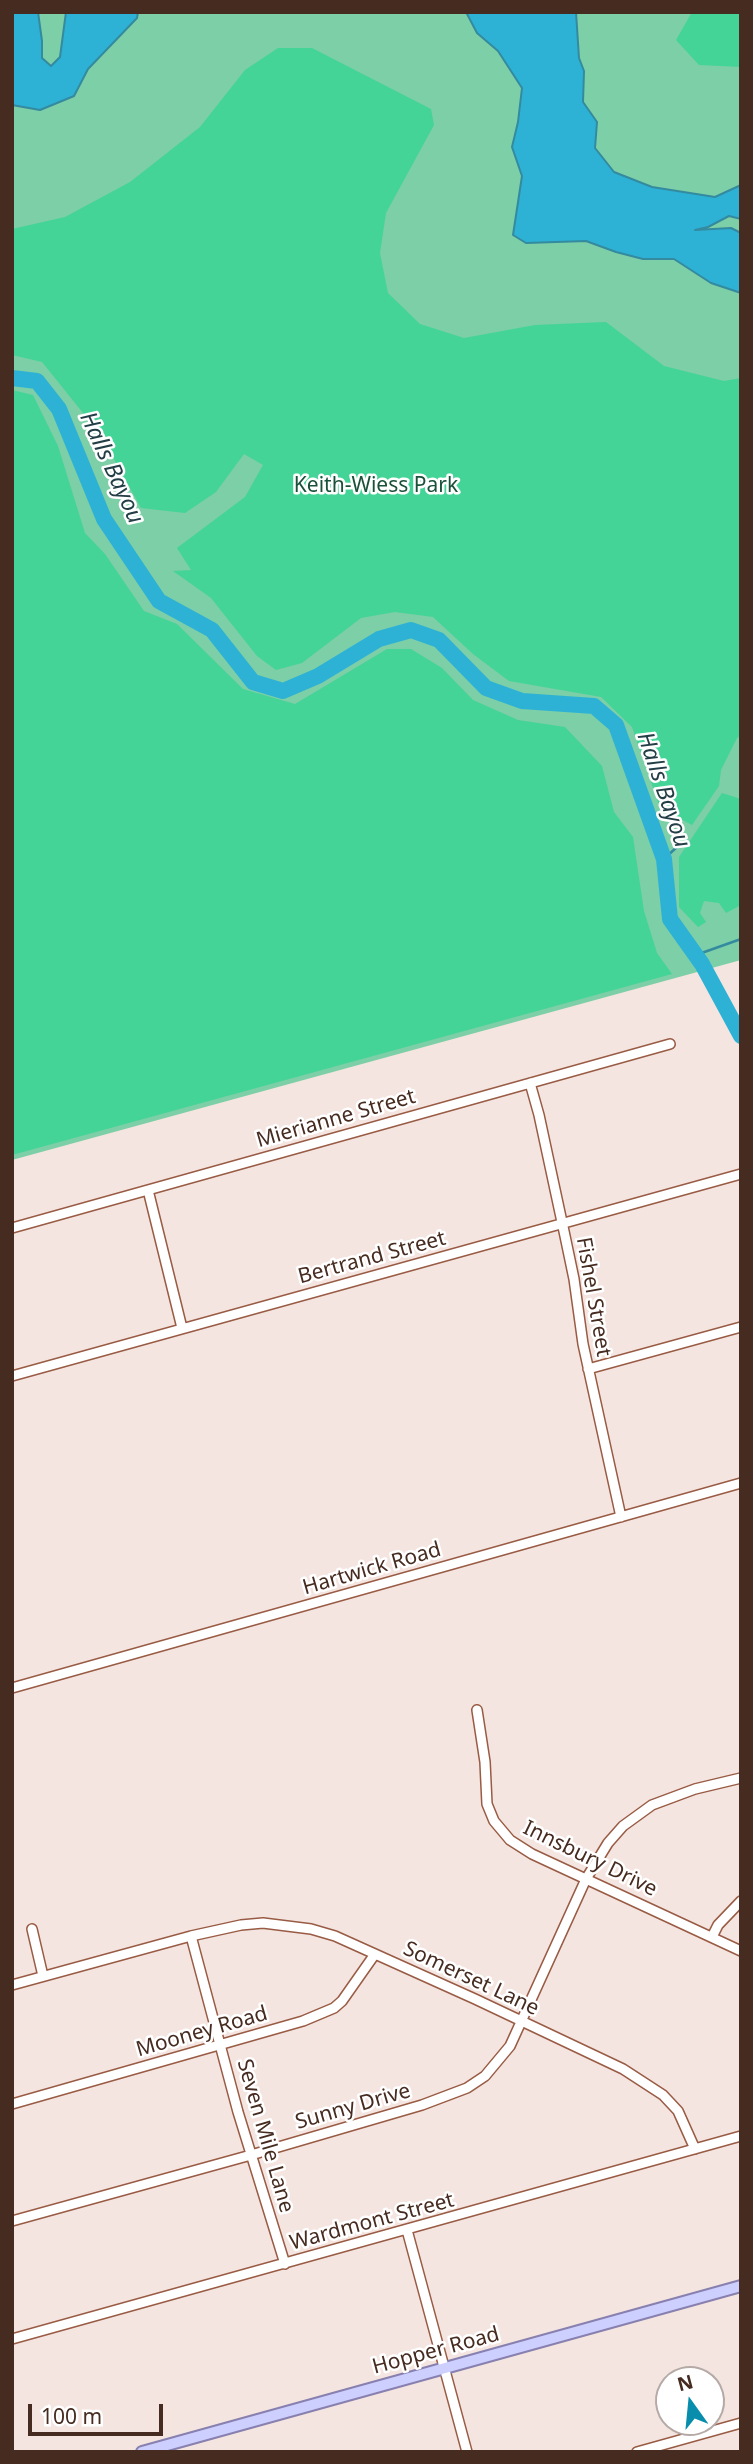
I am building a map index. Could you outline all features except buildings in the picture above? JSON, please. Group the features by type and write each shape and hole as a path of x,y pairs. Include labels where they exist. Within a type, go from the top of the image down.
{"main road":[{"name":"Hopper Road","path":"142,2452 741,2286"}],"street":[{"name":"Mierianne Street","path":"12,1228 670,1044"},
{"name":"Fishel Street","path":"530,1083 574,1279 588,1369 621,1517"},
{"name":"Bertrand Street","path":"12,1376 741,1174"},
{"path":"148,1190 182,1328"},
{"path":"588,1369 741,1327"},
{"name":"Hartwick Road","path":"12,1688 741,1483"},
{"name":"Innsbury Drive","path":"477,1710 485,1762 486,1804 494,1821 510,1840 586,1879 741,1951"},
{"name":"Sunny Drive","path":"12,2221 251,2155 422,2105 467,2088 485,2076 499,2061 522,2022 586,1879 608,1843 623,1826 642,1811 695,1789 741,1778"},
{"path":"712,1937 718,1925 741,1901"},
{"name":"Somerset Lane","path":"12,1984 241,1925 286,1925 335,1936 623,2069 654,2088 678,2111 695,2149"},
{"path":"32,1929 43,1976"},
{"name":"Seven Mile Lane","path":"191,1936 237,2112 285,2264"},
{"name":"Mooney Road","path":"12,2104 303,2021 334,2008 349,1993 375,1954"},
{"name":"Wardmont Street","path":"12,2339 741,2136"},
{"path":"407,2230 467,2452"},
{"path":"637,2452 741,2423"}],"green space":[{"name":"Keith-Wiess Park","path":"12,12 741,12 741,960 12,1160"},
{"path":"692,12 741,12 741,67 699,65 676,40"},
{"path":"278,48 312,48 431,109 434,125 386,213 380,253 388,293 420,324 464,338 535,325 606,322 664,366 724,381 741,378 741,735 721,770 719,786 692,825 660,808 632,727 601,697 509,681 473,654 433,617 395,612 361,618 302,663 276,670 257,656 211,598 173,571 191,570 177,548 245,497 263,465 244,454 216,492 185,513 141,508 100,434 42,362 12,355 12,229 65,217 130,182 200,127 245,70"},
{"path":"12,390 33,395 58,446 85,533 105,554 144,611 177,624 243,689 295,704 387,649 411,649 442,668 473,700 518,720 565,727 602,766 614,812 633,837 644,911 657,953 672,974 12,1155"},
{"path":"722,793 741,799 741,905 726,913 719,903 704,901 700,913 706,922 698,927 679,907 679,857"}],"water":[{"path":"12,12 38,12 42,58 51,66 60,57 66,12 138,12 137,18 88,69 74,96 40,110 12,105"},
{"path":"466,12 576,12 579,58 584,71 583,102 597,122 595,148 614,172 652,187 715,197 741,185 741,219 729,216 708,227 695,230 731,228 741,233 741,293 711,283 674,259 643,259 586,241 526,243 513,235 522,176 512,147 522,88 498,51 477,33"}],"waterway":[{"name":"Halls Bayou","path":"12,378 37,381 59,409 104,519 159,601 212,630 253,682 283,691 318,676 379,639 411,630 439,640 486,688 522,701 594,706 616,725 664,859 670,919 702,964 741,1036"},
{"path":"664,859 678,846"},
{"path":"696,955 741,939"}]}
